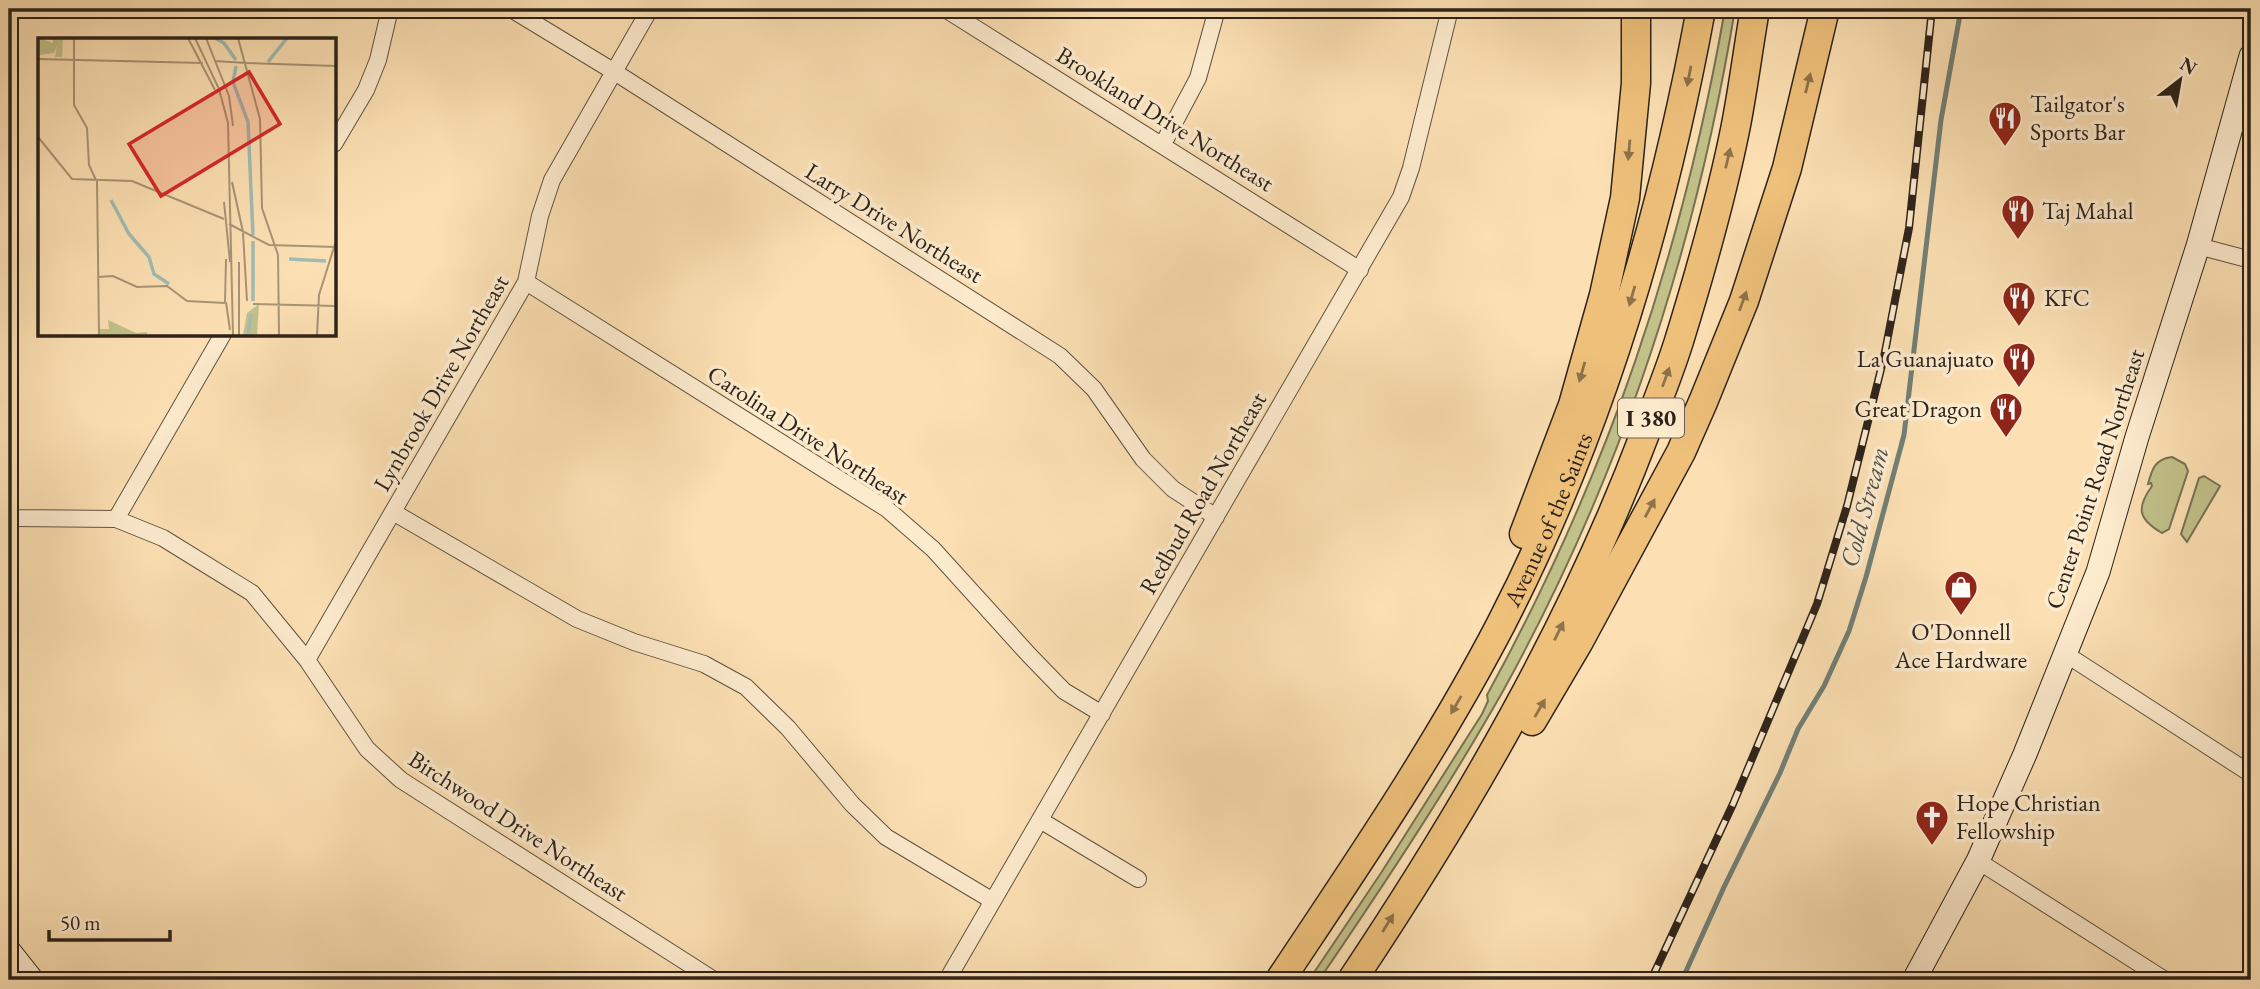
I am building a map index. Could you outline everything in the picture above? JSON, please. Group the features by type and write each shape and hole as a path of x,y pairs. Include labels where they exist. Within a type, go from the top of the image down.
{"highway":[{"path":"1501,624 1525,533 1573,405 1606,283 1625,198 1636,83 1636,9"},
{"name":"Avenue of the Saints","path":"1280,980 1406,790 1501,624 1542,539 1579,450 1623,326 1665,180 1683,105 1701,9"},
{"name":"I 380","path":"1352,980 1466,798 1542,665 1594,558 1627,481 1674,354 1722,184 1735,130 1755,9"},
{"path":"1466,798 1534,719 1681,452 1698,415 1744,301 1787,168 1825,9"},
{"path":"1259,980 1320,920"}],"main road":[{"name":"Center Point Road Northeast","path":"1914,980 1978,861 2025,754 2098,572 2137,437 2198,246 2251,56"},
{"path":"9,951 32,980"}],"street":[{"path":"336,141 366,90 378,60 390,9"},
{"name":"Larry Drive Northeast","path":"511,9 1060,356 1094,388 1143,459 1173,489 1216,517"},
{"name":"Lynbrook Drive Northeast","path":"307,660 526,282 540,216 552,180 650,9"},
{"name":"Brookland Drive Northeast","path":"945,9 1360,270"},
{"path":"1163,144 1198,78 1217,9"},
{"name":"Redbud Road Northeast","path":"947,980 1401,197 1450,9"},
{"path":"2198,246 2251,260"},
{"name":"Carolina Drive Northeast","path":"526,282 887,509 933,549 1065,691 1102,714"},
{"path":"116,519 222,336"},
{"path":"393,512 577,619 634,642 704,664 746,687 788,728 852,804 886,837 993,901"},
{"name":"Birchwood Drive Northeast","path":"9,517 116,519 163,538 252,593 307,660 367,749 401,780 714,980"},
{"path":"2064,653 2251,774"},
{"path":"1040,820 1138,879"},
{"path":"1978,861 2165,980"}],"shaded area":[{"path":"1725,9 1735,9 1699,186 1648,360 1618,445 1583,528 1545,611 1460,765 1319,980 1309,980 1482,714 1488,701 1487,695 1569,530 1604,447 1662,276 1687,189"},
{"path":"2172,457 2185,464 2188,471 2169,529 2162,533 2144,518 2142,507 2152,486 2151,483 2148,484 2155,466"},
{"path":"2204,476 2220,486 2187,542 2181,534 2199,478"}],"waterway":[{"name":"Cold Stream","path":"1682,980 1780,773 1798,729 1824,686 1849,631 1866,577 1904,435 1941,120 1961,9"}],"railway":[{"path":"1651,980 1733,804 1817,604 1847,506 1884,357 1909,228 1932,9"}],"place":[{"name":"Tailgator's Sports Bar","path":"2005,148"},
{"name":"Taj Mahal","path":"2018,241"},
{"name":"KFC","path":"2019,328"},
{"name":"La Guanajuato","path":"2019,389"},
{"name":"Great Dragon","path":"2006,439"},
{"name":"O'Donnell Ace Hardware","path":"1961,617"},
{"name":"Hope Christian Fellowship","path":"1932,847"}]}
